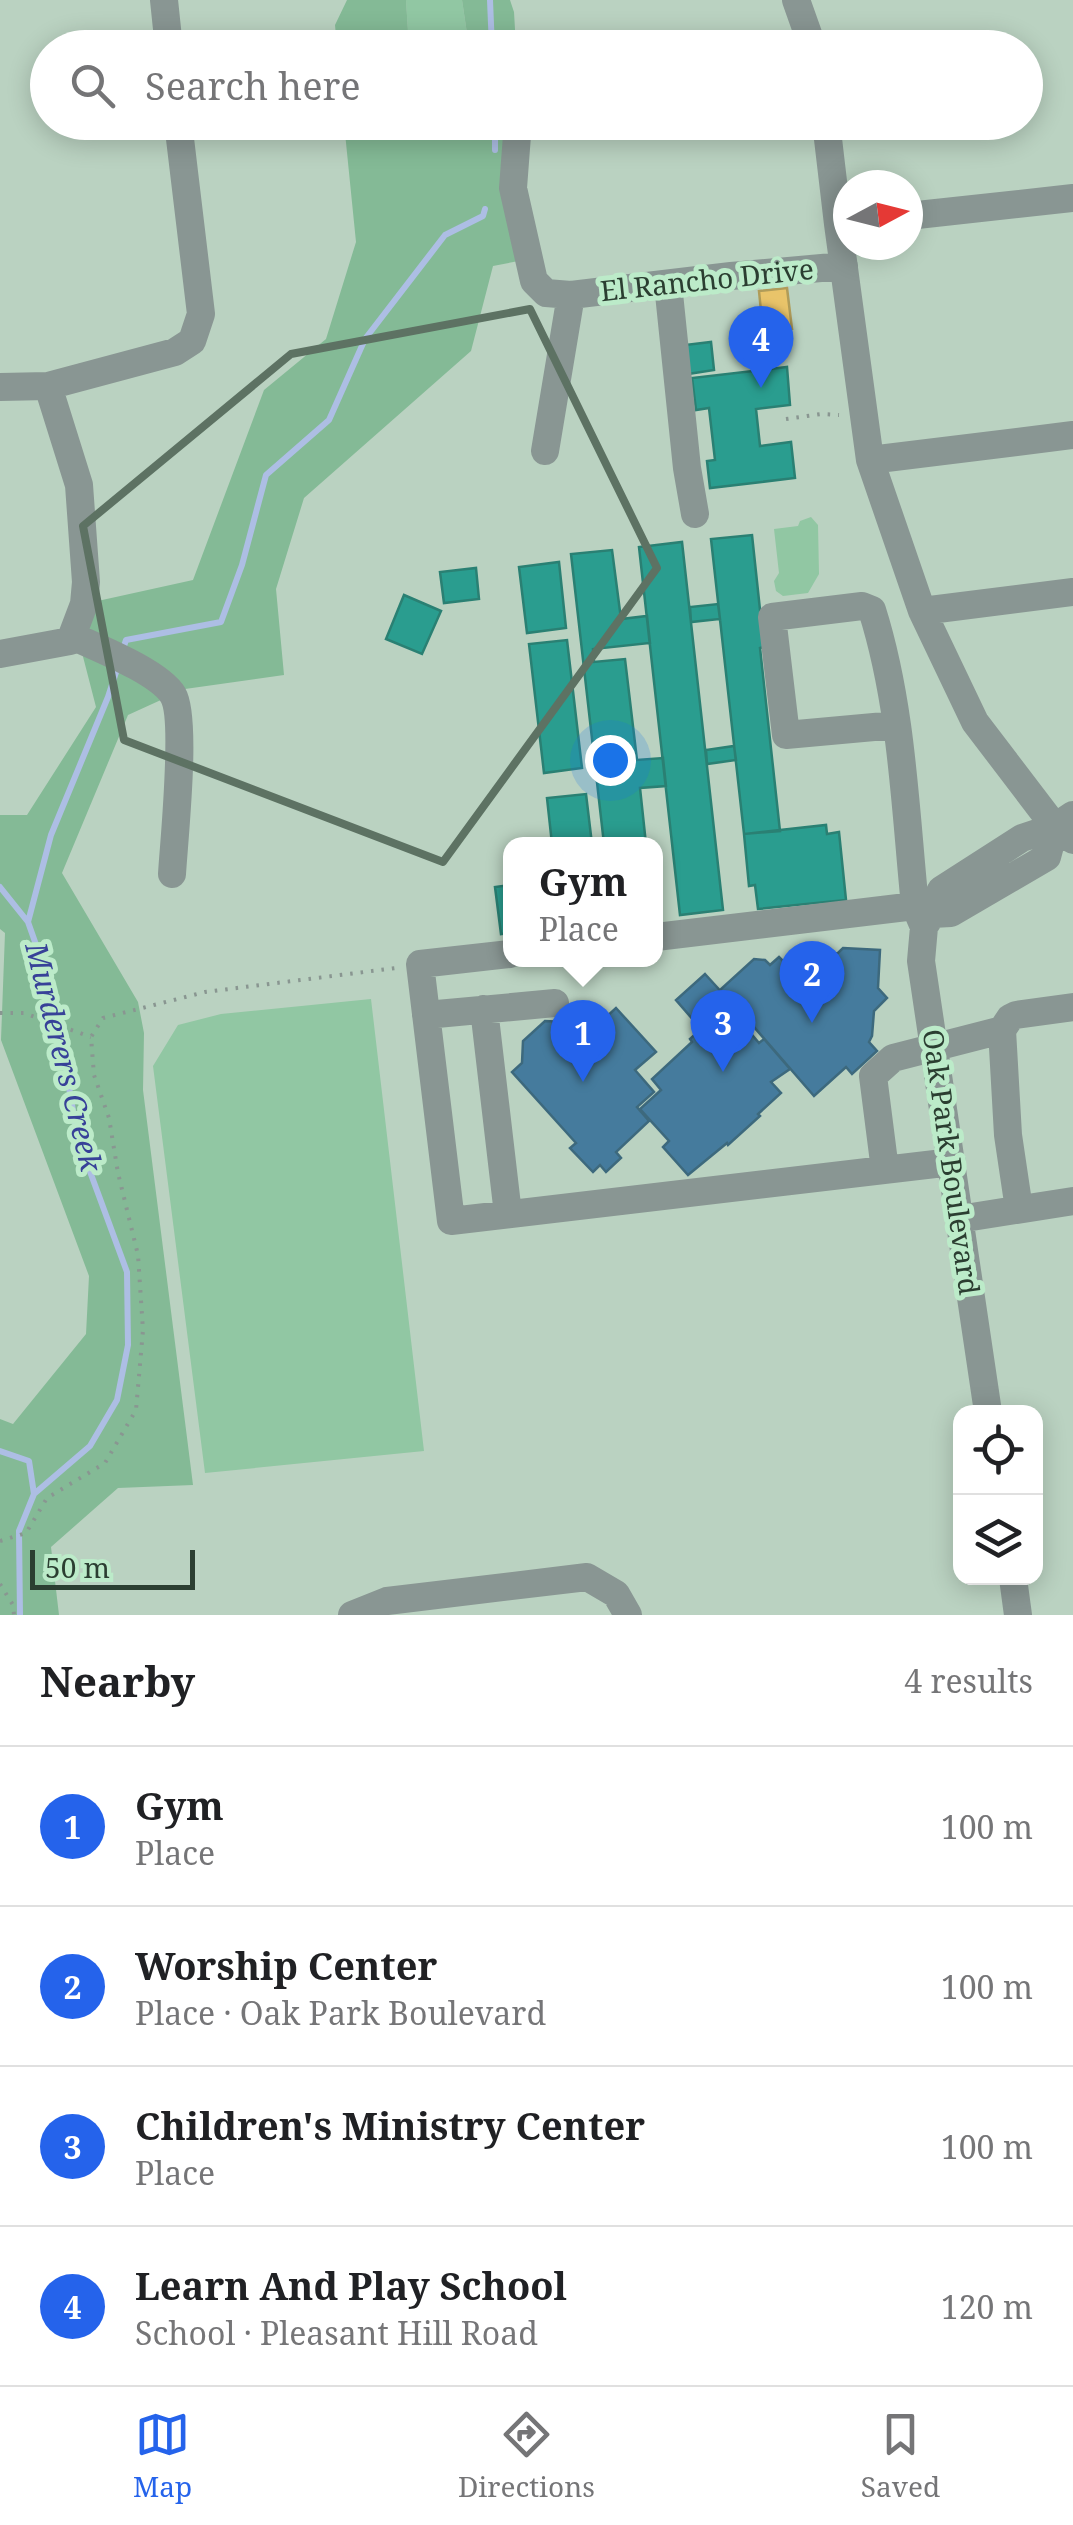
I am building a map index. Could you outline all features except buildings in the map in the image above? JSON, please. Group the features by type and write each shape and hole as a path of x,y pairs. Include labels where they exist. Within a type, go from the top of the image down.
{"street":[{"path":"164,0 167,30"},
{"path":"796,0 806,30"},
{"path":"816,0 821,30"},
{"path":"0,387 48,386 176,352 192,341 201,314 180,140"},
{"path":"517,140 513,188 534,281 546,293 571,295 544,451"},
{"path":"829,140 834,170"},
{"path":"923,214 1073,198"},
{"path":"663,935 951,913 1047,857 1067,827 974,722 922,611 870,460 844,260"},
{"name":"El Rancho Drive","path":"571,295 844,266"},
{"path":"668,284 695,514"},
{"path":"0,654 70,641 84,604 86,582 78,485 48,386"},
{"path":"870,460 1073,435"},
{"path":"922,611 1073,592"},
{"name":"Oak Park Boulevard","path":"896,726 786,735 772,616 862,606 872,610 887,662 924,916 921,961 987,1405"},
{"path":"72,636 162,682 174,696 180,723 172,874"},
{"path":"503,955 420,964 451,1221 952,1162"},
{"path":"426,1015 555,1003"},
{"path":"1019,1210 1008,1136 1002,1030 1016,1015 1073,1008"},
{"path":"484,1009 508,1214"},
{"path":"886,1170 873,1076 894,1058 1002,1030"},
{"path":"959,1219 1073,1201"},
{"path":"352,1615 387,1600 586,1577 616,1594 628,1615"},
{"path":"1014,1585 1018,1615"}],"path":[{"path":"786,418 838,413 842,435 866,431"},
{"path":"0,1540 26,1533 46,1498 104,1462 136,1410 143,1330 138,1256 109,1118 94,1076 91,1037 103,1018 205,992 420,964"},
{"path":"0,1013 24,1013 91,1037"},
{"path":"0,1584 13,1605 14,1615"}],"highlighted area":[{"path":"530,309 657,568 443,862 124,740 83,526 291,354"}],"green space":[{"path":"347,0 406,0 408,30 335,30"},
{"path":"406,0 462,0 466,30 408,30"},
{"path":"462,0 510,0 515,30 466,30"},
{"path":"346,140 519,140 529,259 493,266 471,351 304,498 276,589 284,675 185,689 128,715 62,873 138,1002 144,1033 143,1090 193,1485 118,1488 51,1547 59,1615 0,1615 0,1419 13,1424 86,1334 89,1276 1,1040 5,933 0,929 0,815 27,815 96,707 80,645 84,604 193,580 264,390 326,339 356,242"},
{"path":"811,517 818,525 819,574 808,593 783,596 776,591 774,581 779,573 774,529 798,526"},
{"path":"371,999 424,1451 205,1473 153,1066 178,1025 221,1014"}],"waterway":[{"path":"490,0 491,30"},
{"path":"495,140 495,150"},
{"path":"123,649 126,640 221,622 242,565 266,475 329,420 365,339 445,235 483,216 485,209"},
{"path":"28,922 51,835 118,666"},
{"name":"Murderers Creek","path":"0,887 28,922 52,990 78,1139 127,1272 128,1345 117,1400 90,1446 34,1494 19,1531 20,1615"},
{"path":"0,1451 29,1461 34,1494"}],"place":[{"name":"Learn And Play School","path":"761,388"},
{"name":"Worship Center","path":"812,1023"},
{"name":"Children's Ministry Center","path":"723,1072"},
{"name":"Gym","path":"583,1082"}]}
